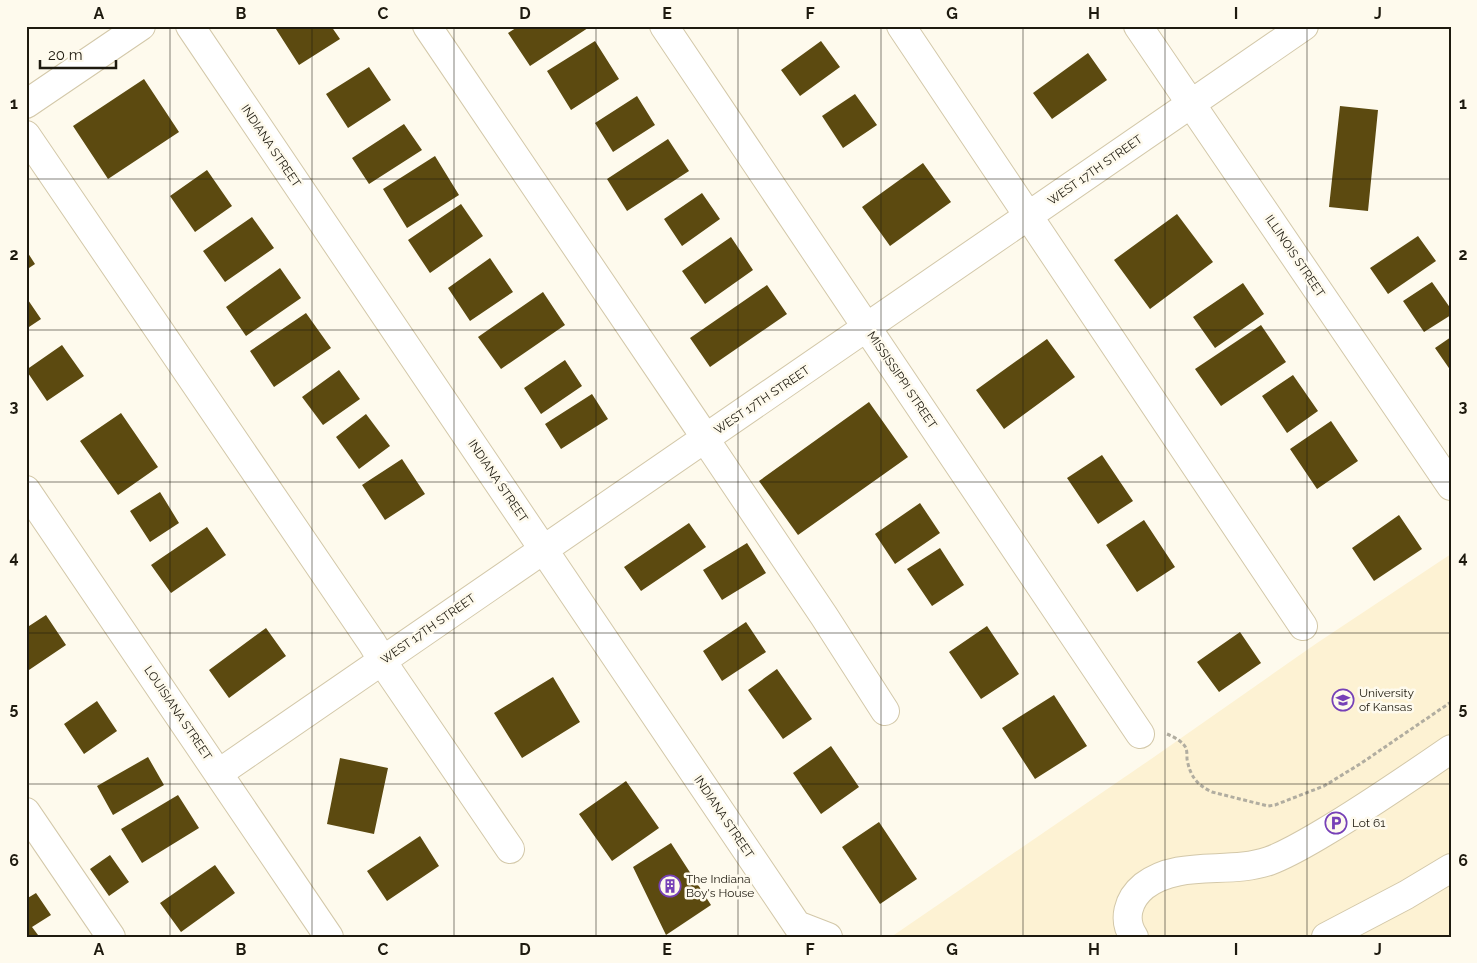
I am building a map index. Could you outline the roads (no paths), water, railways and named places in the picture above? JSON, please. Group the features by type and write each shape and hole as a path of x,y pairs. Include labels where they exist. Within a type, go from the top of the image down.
{"street":[{"path":"26,104 141,26"},
{"name":"INDIANA STREET","path":"190,26 801,931"},
{"path":"427,26 706,438 885,711"},
{"name":"MISSISSIPPI STREET","path":"664,26 866,328 1151,732"},
{"path":"900,26 1303,626"},
{"name":"ILLINOIS STREET","path":"1138,26 1451,486"},
{"name":"WEST 17TH STREET","path":"219,773 1304,26"},
{"path":"26,135 510,849"},
{"name":"LOUISIANA STREET","path":"26,490 329,937"},
{"path":"1134,937 1130,932 1127,914 1130,905 1139,891 1152,881 1183,871 1246,867 1269,861 1297,848 1341,823 1451,749"},
{"path":"26,812 111,937"},
{"path":"1326,937 1406,895 1451,868"},
{"path":"801,931 828,937"}],"place":[{"name":"University of Kansas","path":"1343,700"},
{"name":"Lot 61","path":"1336,823"},
{"name":"The Indiana Boy's House","path":"670,886"}]}
